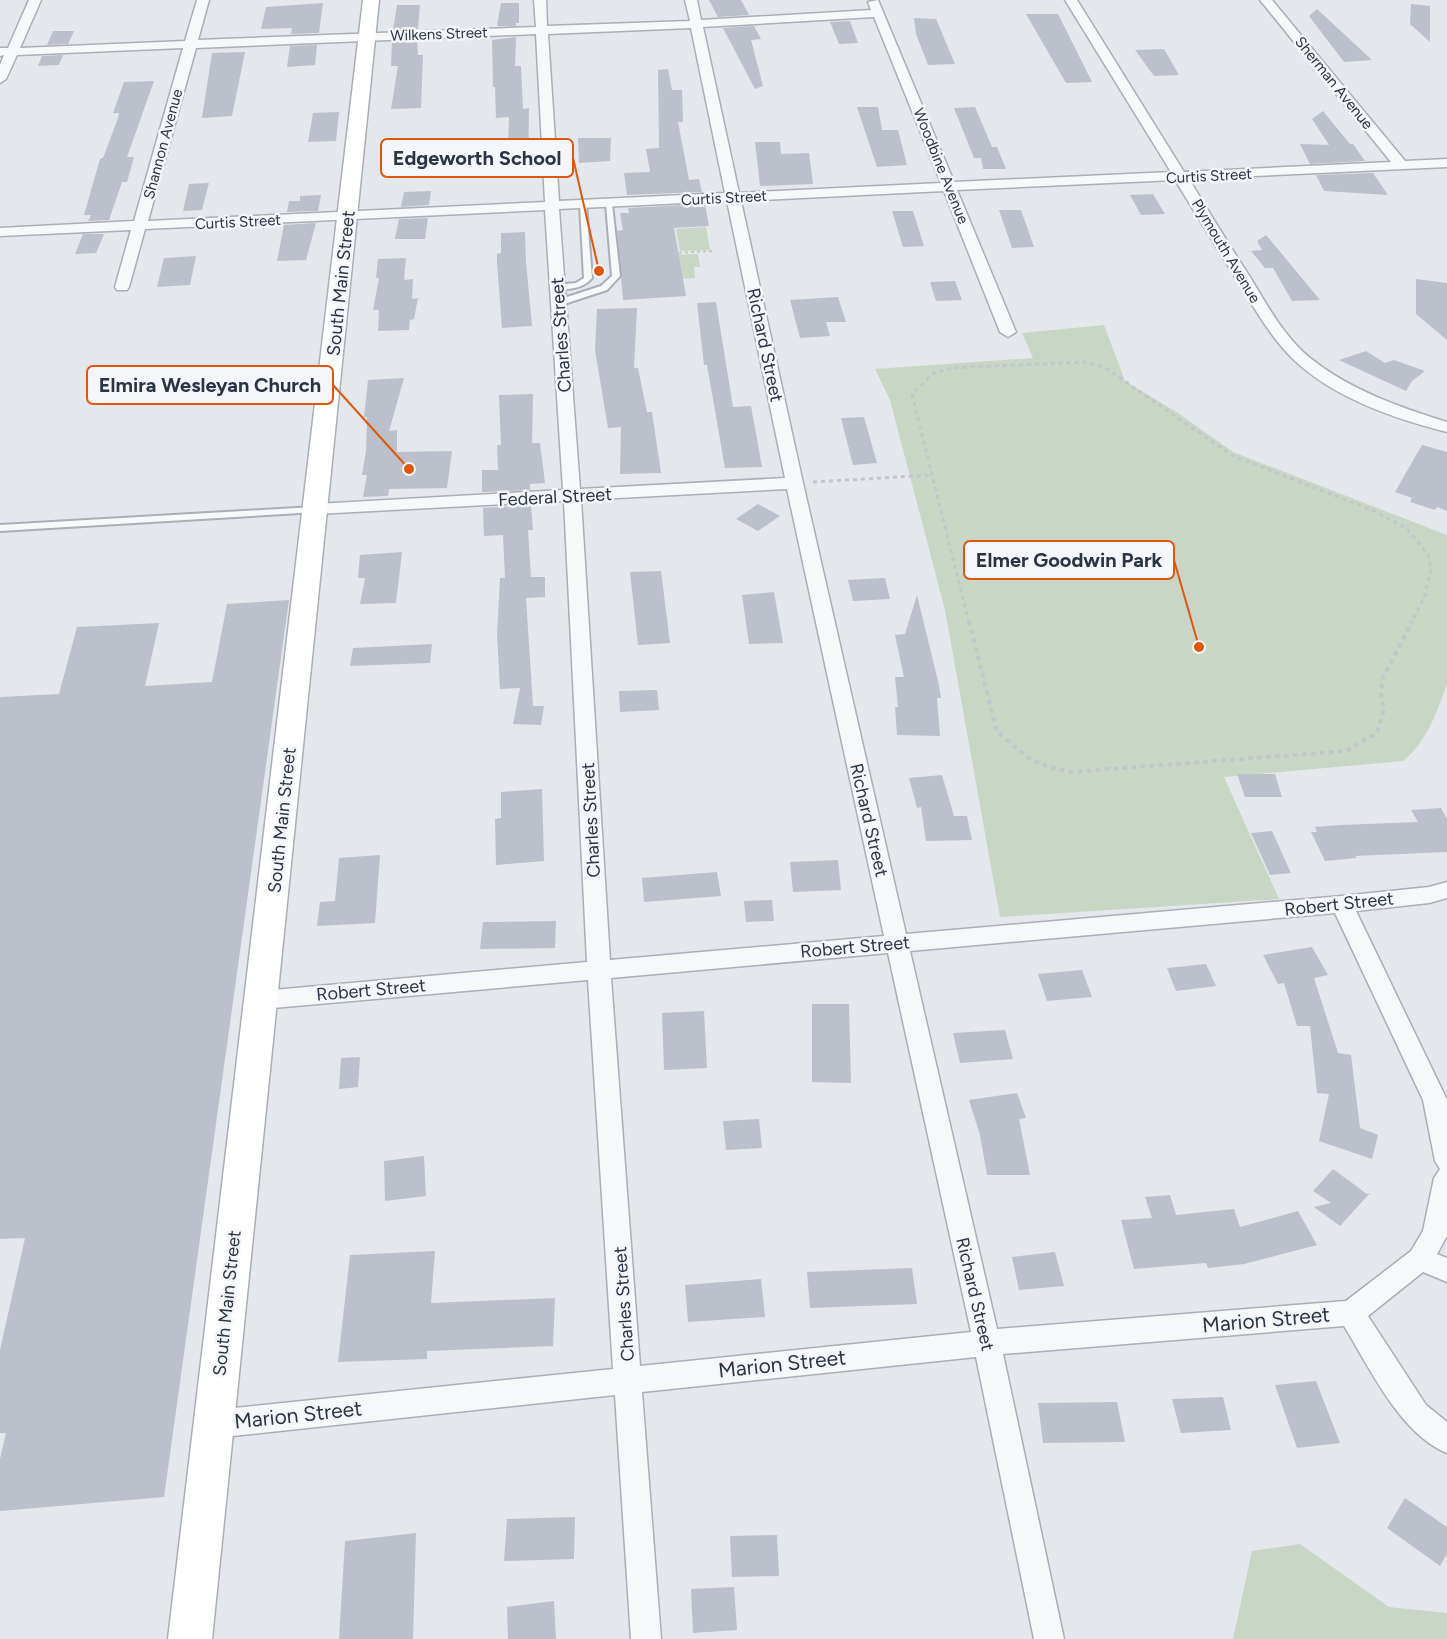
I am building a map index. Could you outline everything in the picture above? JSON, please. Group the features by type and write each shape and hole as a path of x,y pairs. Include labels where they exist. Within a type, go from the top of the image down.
{"street":[{"path":"0,79 6,52 35,0"},
{"name":"Shannon Avenue","path":"122,287 203,0"},
{"name":"South Main Street","path":"190,1639 371,0"},
{"name":"Charles Street","path":"540,0 572,496 599,971 630,1379 646,1639"},
{"name":"Richard Street","path":"691,0 794,483 987,1343 1049,1639"},
{"name":"Woodbine Avenue","path":"873,0 1008,332"},
{"name":"Plymouth Avenue","path":"1071,0 1270,322 1291,349 1338,384 1382,405 1447,427"},
{"name":"Sherman Avenue","path":"1266,0 1402,166"},
{"name":"Wilkens Street","path":"6,52 697,24 879,14"},
{"name":"Curtis Street","path":"0,232 1447,163"},
{"name":"Federal Street","path":"316,510 794,483"},
{"name":"Robert Street","path":"262,1000 1342,904 1429,895 1447,890"},
{"path":"1342,904 1435,1100 1447,1161"},
{"name":"Marion Street","path":"214,1424 987,1343 1351,1313 1420,1259 1435,1234 1447,1178"},
{"path":"1420,1259 1447,1270"},
{"name":"Marion Street","path":"1351,1313 1416,1415 1447,1439"}],"lane":[{"path":"558,295 604,288 616,276 609,204"},
{"path":"558,295 578,286 588,278 583,206"},
{"path":"0,528 316,510"}],"path":[{"path":"673,253 712,251"},
{"path":"1084,362 1104,367 1233,456 1389,518 1406,528 1418,540 1428,554 1431,569 1424,598 1382,680 1381,698 1384,708 1377,733 1346,752 1093,771 1052,770 1032,761 1013,749 997,732 931,475 912,394 934,373 951,368 1084,362"},
{"path":"794,483 931,475"}],"green space":[{"path":"706,227 710,250 680,251 676,229"},
{"path":"698,254 700,267 694,267 695,278 679,279 675,255"},
{"path":"1104,325 1125,381 1178,413 1233,452 1447,535 1447,683 1425,736 1403,761 1224,777 1279,899 1000,917 945,610 890,400 875,369 1033,358 1022,333"},
{"path":"1300,1544 1389,1607 1447,1613 1447,1639 1233,1639 1252,1551"}],"building":[{"path":"709,0 741,0 749,15 718,17"},
{"path":"323,3 319,33 291,34 292,28 261,29 266,7"},
{"path":"501,3 519,3 519,23 516,23 516,26 497,26"},
{"path":"1411,4 1430,6 1430,42 1410,24"},
{"path":"397,5 420,5 418,29 393,30"},
{"path":"1317,9 1372,60 1344,62 1309,16"},
{"path":"1026,14 1058,14 1092,82 1066,83"},
{"path":"914,18 936,19 955,64 928,65 916,34"},
{"path":"850,21 858,43 839,44 830,22"},
{"path":"754,26 761,39 751,40 763,86 755,89 723,28"},
{"path":"53,31 74,31 68,44 47,45"},
{"path":"516,37 515,66 521,66 523,109 529,108 528,176 507,177 509,117 496,118 492,40"},
{"path":"417,41 418,55 423,55 421,108 391,109 398,66 391,66 392,42"},
{"path":"317,45 315,65 287,67 290,46"},
{"path":"1164,49 1179,75 1154,76 1135,50"},
{"path":"245,52 232,116 202,118 212,53"},
{"path":"63,55 59,65 38,66 42,56"},
{"path":"668,69 672,90 682,90 683,122 678,122 689,180 699,179 702,192 627,195 624,173 650,172 646,149 659,148 658,70"},
{"path":"154,81 127,157 134,157 127,182 122,182 109,220 88,221 91,215 84,215 100,159 103,158 118,118 119,113 113,113 124,82"},
{"path":"857,107 878,107 882,130 898,130 907,165 877,167"},
{"path":"975,107 992,147 997,147 1006,169 983,169 981,158 974,158 954,108"},
{"path":"1323,111 1365,161 1310,164 1300,144 1329,145 1312,119"},
{"path":"339,112 336,141 308,142 313,113"},
{"path":"578,138 611,138 610,161 579,163"},
{"path":"755,142 780,142 781,154 809,153 813,184 760,186"},
{"path":"1373,173 1388,195 1324,191 1316,175"},
{"path":"209,183 202,210 183,211 189,184"},
{"path":"431,191 429,205 401,207 404,192"},
{"path":"1153,194 1165,214 1141,215 1130,195"},
{"path":"321,195 318,211 287,212 289,201 300,201 300,196"},
{"path":"705,204 709,226 674,228 686,296 623,300 617,231 623,230 620,213 629,213 628,208"},
{"path":"999,210 1021,210 1034,247 1012,248"},
{"path":"892,211 913,211 924,246 903,247"},
{"path":"428,218 425,239 395,239 399,219"},
{"path":"316,223 306,260 277,261 284,225"},
{"path":"525,232 532,326 502,328 497,263 497,254 501,253 501,233"},
{"path":"83,234 104,234 96,253 75,254"},
{"path":"1266,235 1320,300 1292,301 1273,268 1265,268 1251,251 1262,250 1257,241"},
{"path":"196,256 190,285 157,287 164,258"},
{"path":"406,258 404,280 413,279 412,299 418,298 414,319 410,320 409,330 378,331 379,310 373,310 379,278 376,278 378,259"},
{"path":"1416,279 1447,283 1447,340 1416,314"},
{"path":"955,281 962,300 936,301 930,282"},
{"path":"838,297 846,322 826,322 830,336 800,338 790,300"},
{"path":"716,302 733,407 751,406 762,467 725,468 707,365 704,365 697,303"},
{"path":"637,308 634,368 638,368 647,412 652,412 661,473 620,474 621,427 608,428 595,350 597,309"},
{"path":"1366,351 1385,363 1394,360 1425,371 1412,381 1406,391 1339,360"},
{"path":"404,378 389,431 397,430 397,452 452,451 447,488 389,489 388,496 363,497 367,475 362,475 366,451 367,417 364,417 368,380"},
{"path":"533,394 532,443 540,443 545,483 530,484 530,490 482,492 482,470 498,470 497,445 501,445 499,395"},
{"path":"864,417 877,463 853,465 841,418"},
{"path":"1422,445 1447,452 1447,511 1437,507 1435,510 1410,502 1412,498 1395,492"},
{"path":"758,504 780,516 758,531 736,519"},
{"path":"531,505 533,530 528,530 531,577 545,577 545,597 526,598 533,706 544,706 541,725 513,724 520,688 500,689 497,635 500,578 505,578 503,535 484,536 483,508"},
{"path":"402,552 396,603 360,604 365,578 358,578 360,555"},
{"path":"661,571 670,643 638,645 630,572"},
{"path":"885,578 890,599 853,601 848,580"},
{"path":"774,592 783,643 749,644 742,595"},
{"path":"917,595 941,698 937,698 940,736 897,735 895,707 898,707 895,677 904,677 895,635 905,634"},
{"path":"289,600 164,1497 0,1511 0,1459 6,1433 0,1433 0,1350 25,1238 0,1239 0,697 59,694 77,627 159,623 145,686 212,682 227,604"},
{"path":"432,644 430,663 350,666 353,648"},
{"path":"657,690 659,710 620,712 619,691"},
{"path":"1237,774 1275,774 1282,797 1245,797"},
{"path":"942,775 954,816 967,816 972,840 926,841 921,807 917,808 909,778"},
{"path":"542,789 544,861 496,865 495,819 501,818 501,792"},
{"path":"1441,808 1447,819 1447,852 1355,856 1357,858 1325,861 1311,832 1317,832 1315,827 1418,822 1411,810"},
{"path":"1272,831 1291,873 1270,875 1251,833"},
{"path":"380,855 375,923 317,926 320,902 335,901 339,858"},
{"path":"838,860 841,890 793,892 790,862"},
{"path":"717,872 721,896 644,902 642,878"},
{"path":"772,900 774,921 746,922 744,901"},
{"path":"556,921 555,948 480,949 483,922"},
{"path":"1312,947 1328,975 1314,978 1338,1053 1351,1055 1360,1128 1378,1135 1372,1159 1319,1141 1329,1094 1317,1093 1310,1026 1297,1026 1284,983 1278,984 1263,955"},
{"path":"1206,964 1216,986 1176,991 1167,968"},
{"path":"1082,970 1092,997 1047,1001 1038,974"},
{"path":"812,1004 849,1004 851,1083 812,1082"},
{"path":"704,1011 707,1068 664,1070 662,1013"},
{"path":"1005,1030 1013,1059 960,1063 953,1033"},
{"path":"360,1057 358,1087 339,1089 341,1058"},
{"path":"1017,1093 1026,1118 1019,1119 1030,1175 987,1175 980,1135 969,1100"},
{"path":"759,1119 762,1148 726,1150 723,1121"},
{"path":"424,1156 426,1196 385,1201 384,1161"},
{"path":"1333,1169 1367,1194 1370,1193 1340,1226 1314,1207 1331,1203 1313,1191"},
{"path":"1170,1195 1176,1215 1234,1209 1240,1227 1298,1211 1317,1245 1244,1264 1208,1268 1206,1263 1134,1269 1121,1220 1152,1218 1145,1197"},
{"path":"435,1251 431,1303 555,1298 553,1346 427,1351 427,1359 338,1362 350,1255"},
{"path":"1055,1252 1064,1286 1019,1290 1012,1257"},
{"path":"912,1268 917,1304 810,1308 807,1272"},
{"path":"761,1279 765,1317 688,1322 685,1285"},
{"path":"1316,1381 1340,1443 1297,1448 1275,1385"},
{"path":"1223,1397 1231,1430 1181,1433 1172,1399"},
{"path":"1117,1402 1125,1442 1043,1443 1038,1403"},
{"path":"1405,1498 1447,1527 1447,1554 1440,1566 1387,1528"},
{"path":"575,1517 574,1559 504,1561 507,1519"},
{"path":"416,1533 413,1639 339,1639 345,1541"},
{"path":"777,1535 779,1576 732,1577 730,1536"},
{"path":"734,1587 737,1630 693,1633 691,1589"},
{"path":"554,1601 556,1639 508,1639 507,1607"}],"place":[{"name":"Edgeworth School","path":"599,271"},
{"name":"Elmira Wesleyan Church","path":"409,469"},
{"name":"Elmer Goodwin Park","path":"1199,647"}]}
